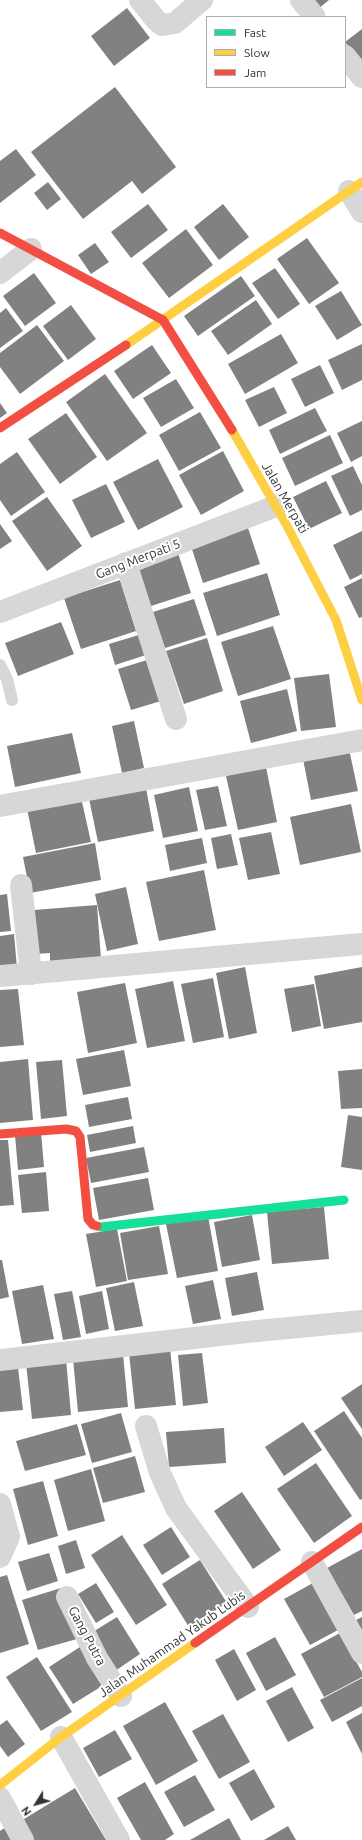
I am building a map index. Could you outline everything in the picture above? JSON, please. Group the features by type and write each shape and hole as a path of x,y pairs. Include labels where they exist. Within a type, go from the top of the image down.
{"street":[{"path":"140,0 156,20 162,25 175,23 202,0"},
{"path":"301,0 314,16"},
{"path":"346,57 362,78"},
{"path":"0,428 163,320 355,187 362,212"},
{"path":"0,233 163,320"},
{"path":"0,273 31,249"},
{"name":"Jalan Merpati","path":"163,320 224,416 276,506 336,620 360,685"},
{"name":"Gang Merpati 5","path":"0,612 276,506"},
{"path":"126,563 176,719"},
{"path":"0,806 362,740"},
{"path":"21,885 31,974"},
{"path":"0,976 362,944"},
{"path":"0,1134 66,1128 76,1131 80,1137 88,1219 93,1226 101,1227 344,1200"},
{"path":"0,1360 247,1332 362,1321"},
{"path":"146,1426 160,1473 176,1508 248,1607"},
{"path":"0,1504 9,1537 0,1557"},
{"name":"Jalan Muhammad Yakub Lubis","path":"0,1785 61,1737 362,1527"},
{"path":"312,1562 362,1653"},
{"name":"Gang Putra","path":"67,1597 98,1658 120,1696"},
{"path":"61,1737 119,1840"},
{"path":"0,1798 23,1840"}],"lane":[{"path":"0,665 7,679 12,700"}],"building":[{"path":"310,0 329,0 318,9"},
{"path":"127,8 150,38 114,66 91,36"},
{"path":"362,29 362,63 346,43 346,41"},
{"path":"115,87 176,167 142,194 132,181 83,219 31,152"},
{"path":"16,149 36,175 0,203 0,161"},
{"path":"48,182 61,199 47,210 34,193"},
{"path":"148,204 168,230 131,258 111,232"},
{"path":"223,204 249,237 219,260 194,227"},
{"path":"186,229 213,265 169,298 142,263"},
{"path":"307,238 339,283 309,304 277,259"},
{"path":"95,243 109,262 91,274 78,255"},
{"path":"275,268 300,304 278,319 252,283"},
{"path":"34,273 56,303 25,326 3,296"},
{"path":"241,276 255,296 198,336 184,316"},
{"path":"341,291 362,325 337,340 315,306"},
{"path":"256,300 272,324 228,355 211,331"},
{"path":"71,305 96,339 68,360 43,326"},
{"path":"6,308 23,331 0,348 0,313"},
{"path":"37,325 64,361 20,394 0,367 0,353"},
{"path":"281,334 298,363 245,394 228,364"},
{"path":"362,344 362,380 342,390 328,360"},
{"path":"152,345 171,373 133,399 114,371"},
{"path":"320,365 334,393 305,407 291,379"},
{"path":"105,374 147,433 107,461 66,402"},
{"path":"176,379 194,408 161,427 143,398"},
{"path":"274,387 287,413 259,427 245,400"},
{"path":"0,403 7,413 0,418"},
{"path":"315,408 327,431 280,454 269,430"},
{"path":"200,412 221,448 179,471 159,435"},
{"path":"66,413 97,457 60,484 28,439"},
{"path":"362,421 362,456 351,462 337,433"},
{"path":"330,435 343,463 295,486 282,458"},
{"path":"223,451 244,491 201,515 179,475"},
{"path":"17,452 45,492 11,516 0,500 0,464"},
{"path":"158,459 183,507 138,530 113,482"},
{"path":"353,466 362,485 362,510 350,516 331,476"},
{"path":"326,481 342,513 309,529 293,497"},
{"path":"106,484 125,522 91,538 72,500"},
{"path":"47,497 82,546 47,571 12,521"},
{"path":"0,524 12,541 0,549"},
{"path":"247,525 260,564 203,583 190,543"},
{"path":"362,531 362,574 350,580 333,545"},
{"path":"177,550 191,593 148,607 134,563"},
{"path":"267,573 280,615 217,636 203,593"},
{"path":"362,578 362,617 359,618 344,587"},
{"path":"120,580 136,631 81,649 64,598"},
{"path":"194,599 206,635 165,648 153,612"},
{"path":"61,622 74,654 18,676 5,643"},
{"path":"273,626 291,679 238,696 221,642"},
{"path":"142,634 149,654 115,665 109,644"},
{"path":"207,638 223,691 184,704 166,651"},
{"path":"147,660 161,701 131,710 118,669"},
{"path":"329,674 336,727 301,731 294,678"},
{"path":"287,689 297,731 251,743 240,701"},
{"path":"134,721 144,768 122,773 112,726"},
{"path":"72,733 81,773 15,787 7,746"},
{"path":"349,749 358,791 311,800 303,759"},
{"path":"266,767 277,822 238,830 226,776"},
{"path":"145,783 154,831 98,842 88,794"},
{"path":"218,786 227,826 205,830 196,790"},
{"path":"189,787 198,831 163,838 154,795"},
{"path":"80,793 91,842 36,853 26,804"},
{"path":"351,804 361,852 300,865 290,817"},
{"path":"271,832 280,874 248,880 239,838"},
{"path":"231,834 238,865 217,869 211,838"},
{"path":"202,838 207,863 170,871 165,845"},
{"path":"95,843 101,880 30,893 23,857"},
{"path":"204,870 216,930 159,941 146,882"},
{"path":"126,887 138,944 107,951 95,894"},
{"path":"7,894 11,931 0,932 0,895"},
{"path":"97,905 101,959 50,963 50,953 37,954 34,910"},
{"path":"14,934 17,968 0,970 0,936"},
{"path":"245,967 257,1033 229,1039 216,973"},
{"path":"362,967 362,1022 324,1029 314,976"},
{"path":"213,978 224,1037 193,1043 181,984"},
{"path":"173,981 185,1041 147,1048 135,989"},
{"path":"125,983 137,1043 88,1053 77,992"},
{"path":"314,984 321,1026 292,1032 284,989"},
{"path":"18,989 24,1045 0,1047 0,990"},
{"path":"124,1050 131,1086 83,1095 76,1059"},
{"path":"28,1059 33,1120 0,1123 0,1062"},
{"path":"62,1060 67,1116 41,1119 36,1062"},
{"path":"362,1069 362,1108 341,1109 338,1071"},
{"path":"128,1097 132,1119 89,1127 85,1105"},
{"path":"348,1115 362,1117 362,1170 341,1167"},
{"path":"133,1126 136,1143 90,1152 87,1135"},
{"path":"41,1132 44,1167 18,1170 15,1135"},
{"path":"0,1140 8,1140 14,1205 0,1206"},
{"path":"144,1147 149,1172 91,1183 86,1158"},
{"path":"46,1172 49,1211 22,1213 18,1175"},
{"path":"148,1178 154,1210 99,1220 93,1188"},
{"path":"324,1207 329,1259 272,1264 267,1212"},
{"path":"252,1215 260,1260 222,1267 214,1222"},
{"path":"208,1216 218,1271 177,1278 166,1224"},
{"path":"159,1226 168,1274 128,1280 120,1233"},
{"path":"117,1229 127,1281 96,1287 86,1234"},
{"path":"0,1260 2,1260 9,1297 0,1299"},
{"path":"257,1272 264,1310 232,1316 225,1278"},
{"path":"213,1280 221,1319 193,1324 185,1286"},
{"path":"134,1282 143,1326 115,1331 106,1288"},
{"path":"43,1285 54,1339 22,1344 12,1291"},
{"path":"72,1291 81,1337 63,1340 54,1294"},
{"path":"102,1291 109,1329 86,1334 79,1296"},
{"path":"170,1348 176,1405 135,1409 129,1353"},
{"path":"202,1353 208,1403 183,1406 178,1355"},
{"path":"123,1354 128,1407 78,1412 73,1359"},
{"path":"17,1359 23,1410 0,1412 0,1361"},
{"path":"66,1359 71,1415 32,1419 26,1363"},
{"path":"362,1384 362,1429 341,1398"},
{"path":"344,1411 362,1438 362,1499 360,1500 314,1431"},
{"path":"121,1413 132,1452 92,1463 81,1424"},
{"path":"303,1422 322,1450 284,1476 265,1447"},
{"path":"77,1424 86,1455 25,1471 16,1441"},
{"path":"224,1428 226,1463 169,1467 166,1432"},
{"path":"135,1456 145,1492 103,1503 93,1468"},
{"path":"316,1463 352,1516 314,1543 277,1489"},
{"path":"91,1469 105,1521 68,1531 54,1480"},
{"path":"43,1481 58,1536 28,1545 13,1489"},
{"path":"242,1492 281,1550 253,1569 214,1511"},
{"path":"171,1527 190,1557 162,1575 143,1545"},
{"path":"122,1535 167,1605 136,1625 91,1555"},
{"path":"76,1540 85,1568 66,1574 58,1546"},
{"path":"362,1549 362,1611 354,1615 327,1568"},
{"path":"49,1553 58,1581 27,1591 18,1562"},
{"path":"200,1560 227,1603 189,1627 162,1584"},
{"path":"7,1575 29,1644 0,1653 0,1577"},
{"path":"96,1583 114,1612 96,1623 78,1594"},
{"path":"313,1583 338,1630 310,1645 284,1599"},
{"path":"61,1588 77,1639 38,1650 22,1600"},
{"path":"117,1617 140,1654 115,1671 91,1633"},
{"path":"362,1617 362,1630 356,1620"},
{"path":"340,1633 362,1672 362,1677 324,1697 301,1654"},
{"path":"275,1637 296,1675 266,1691 246,1653"},
{"path":"83,1645 107,1683 73,1704 49,1667"},
{"path":"234,1649 256,1690 237,1701 215,1660"},
{"path":"37,1657 72,1712 41,1731 6,1677"},
{"path":"362,1678 362,1706 332,1722 320,1700"},
{"path":"292,1687 314,1728 288,1742 266,1701"},
{"path":"165,1702 198,1761 156,1785 123,1726"},
{"path":"362,1713 362,1754 346,1722"},
{"path":"223,1714 250,1762 219,1779 192,1731"},
{"path":"7,1720 25,1744 8,1757 0,1746 0,1725"},
{"path":"115,1730 132,1759 99,1777 83,1748"},
{"path":"254,1769 275,1807 251,1821 229,1783"},
{"path":"195,1775 215,1810 184,1827 164,1792"},
{"path":"145,1782 174,1834 165,1840 141,1840 117,1798"},
{"path":"75,1788 106,1840 29,1840 19,1822"},
{"path":"229,1818 241,1840 190,1840"},
{"path":"288,1826 296,1840 264,1840"},
{"path":"6,1827 15,1840 0,1840 0,1831"}],"traffic: fast":[{"path":"97,1226 101,1227 344,1200"}],"traffic: slow":[{"path":"126,345 362,182"},
{"path":"232,430 286,524 336,620 362,700"},
{"path":"0,1785 61,1737 195,1643"}],"traffic: jam":[{"path":"0,233 163,320 232,430"},
{"path":"0,428 126,345"},
{"path":"0,1134 66,1129 76,1131 80,1137 88,1219 93,1225 97,1226"},
{"path":"195,1643 362,1527"}]}
